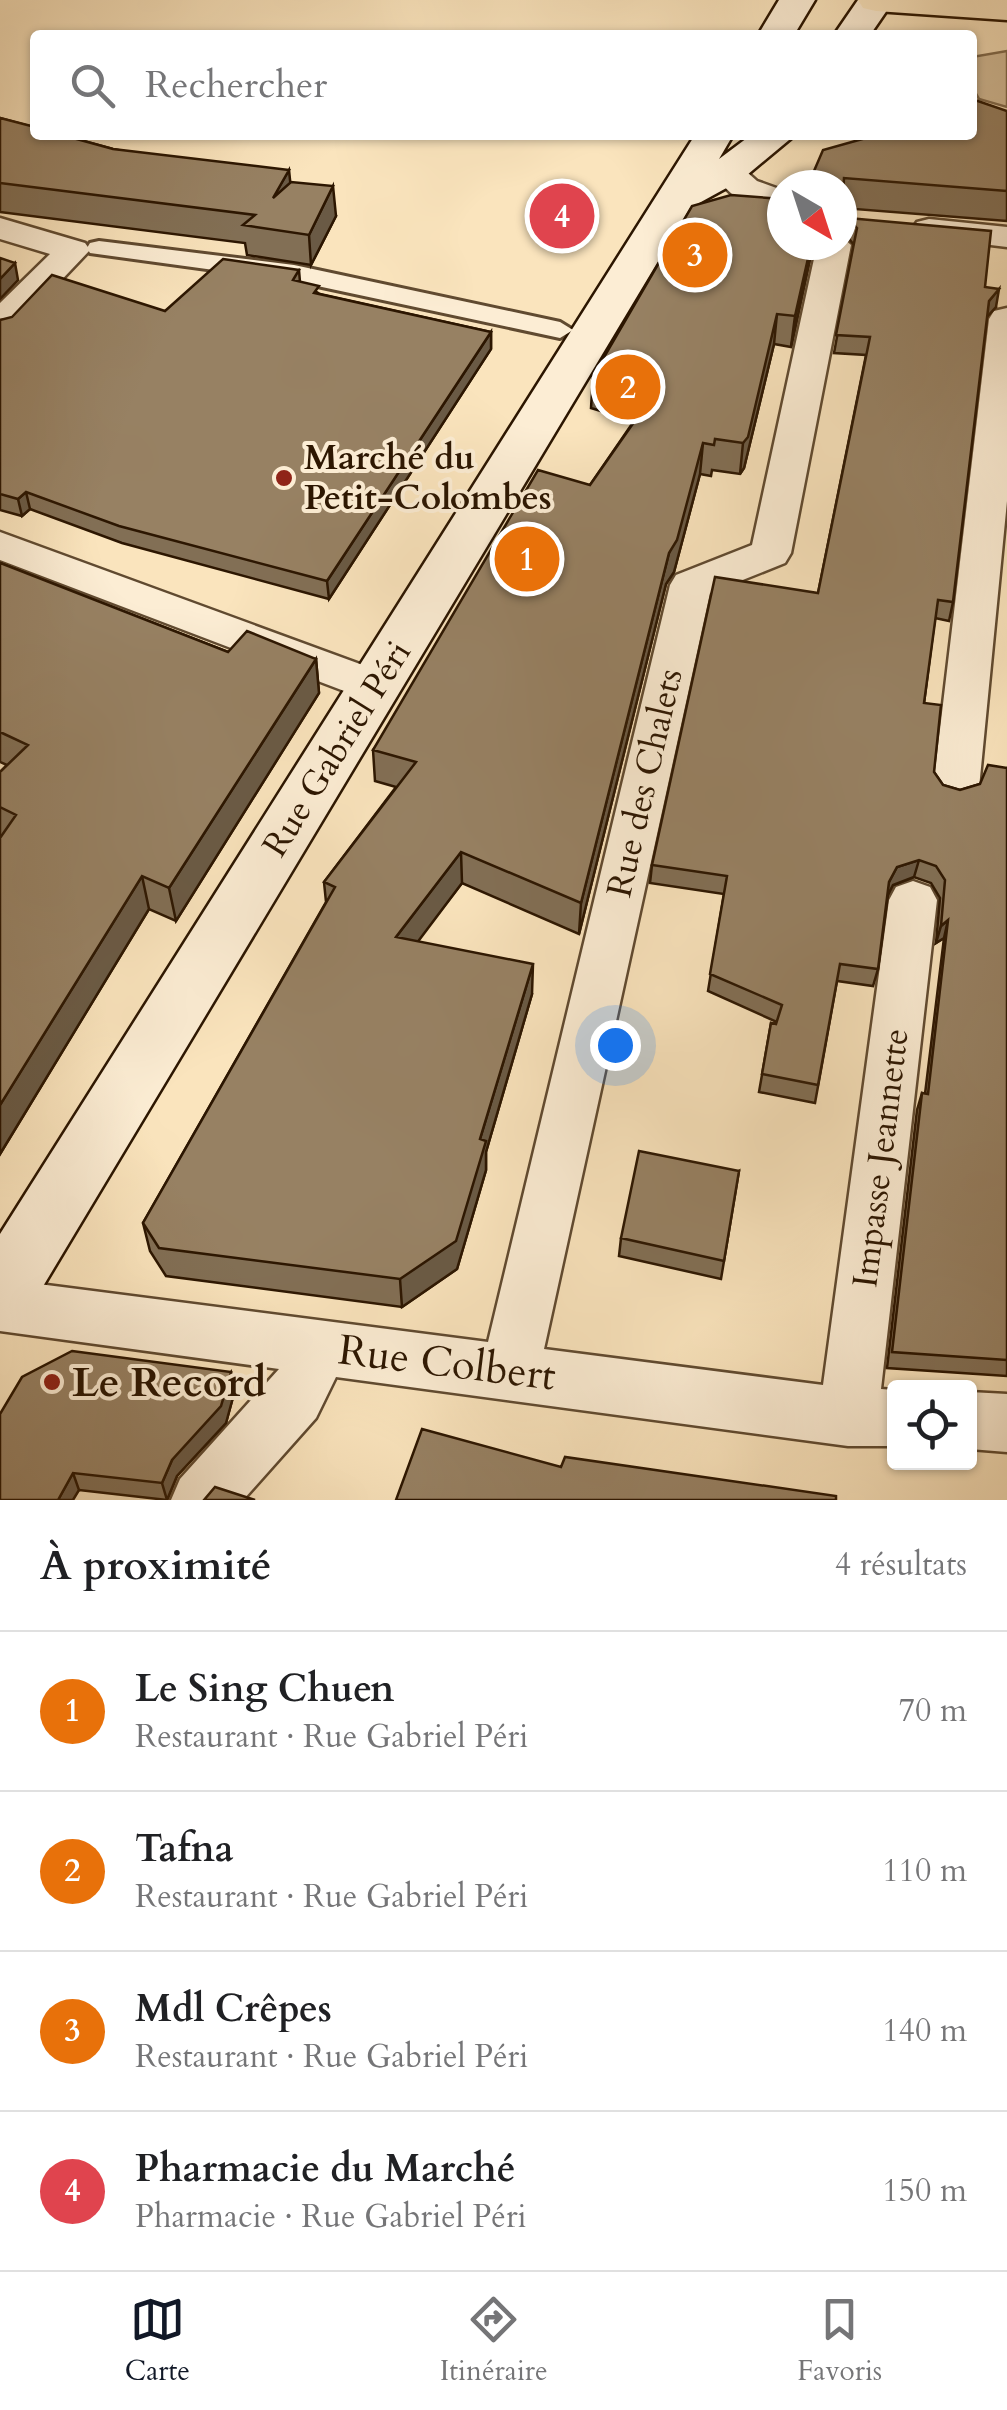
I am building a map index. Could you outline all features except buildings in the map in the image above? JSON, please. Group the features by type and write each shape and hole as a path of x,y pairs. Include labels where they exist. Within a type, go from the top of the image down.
{"main road":[{"path":"779,30 797,0"},
{"path":"855,30 876,0 1007,9"},
{"name":"Rue Gabriel Péri","path":"0,1295 375,686 702,169 765,140"}],"street":[{"path":"702,169 767,196"},
{"path":"897,226 1007,237"},
{"path":"0,228 86,249 294,273 560,330"},
{"path":"0,323 86,249"},
{"name":"Rue des Chalets","path":"510,1372 691,585 771,552 838,260"},
{"path":"956,788 1007,318"},
{"path":"0,544 375,686"},
{"name":"Impasse Jeannette","path":"871,1417 913,900"},
{"name":"Rue Colbert","path":"0,1305 871,1417"},
{"path":"202,1500 294,1398 321,1347"},
{"path":"977,1421 1007,1423"}],"shaded area":[{"path":"1007,51 1007,107 979,99 977,56"}],"place":[{"name":"Pharmacie du Marché","path":"562,216"},
{"name":"Mdl Crêpes","path":"695,255"},
{"name":"Tafna","path":"628,387"},
{"name":"Marché du Petit-Colombes","path":"284,478"},
{"name":"Le Sing Chuen","path":"527,559"},
{"name":"Le Record","path":"52,1382"}]}
